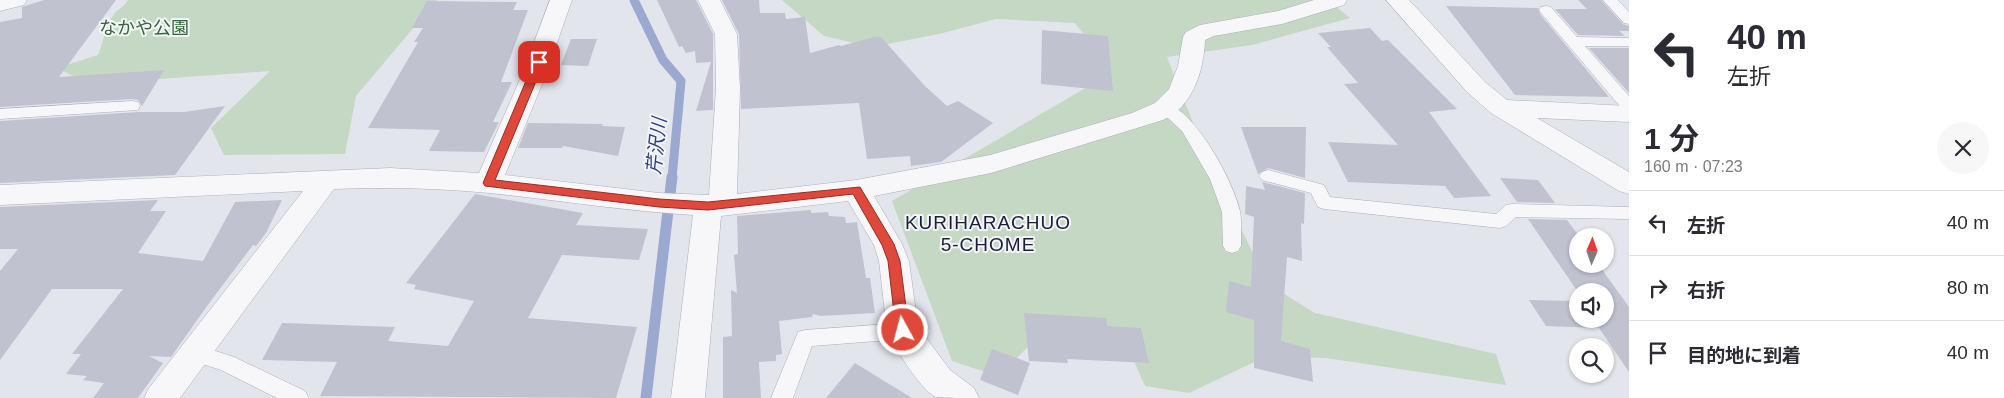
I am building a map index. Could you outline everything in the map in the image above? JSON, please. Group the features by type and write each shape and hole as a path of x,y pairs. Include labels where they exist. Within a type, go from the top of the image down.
{"street":[{"path":"0,4 16,0"},
{"path":"488,183 533,77 562,0"},
{"path":"694,205 722,186 728,88 726,34 709,0"},
{"path":"0,195 390,177 488,183 694,205 856,190 991,164 1141,119 1165,108 1180,92 1193,63 1194,38 1208,30 1282,17 1336,0"},
{"path":"1397,0 1470,80 1500,108 1629,184"},
{"path":"1500,108 1629,114"},
{"path":"161,398 326,180"},
{"path":"856,190 888,244 894,261 903,330 938,380 962,398"},
{"path":"688,398 694,205"}],"lane":[{"path":"1610,0 1629,20"},
{"path":"1546,10 1629,106"},
{"path":"1572,41 1629,42"},
{"path":"0,114 132,106"},
{"path":"1165,108 1188,127 1219,179 1230,212 1232,246"},
{"path":"1268,176 1318,189 1324,203 1500,221 1512,210 1629,214"},
{"path":"782,398 805,338 903,330"},
{"path":"196,354 226,363 298,398"}],"green space":[{"name":"なかや公園","path":"128,0 437,0 356,96 345,154 224,155 211,128 270,71 89,84 57,68 98,55 111,19"},
{"path":"782,0 1328,0 1350,18 1252,45 1167,57 1209,163 1268,284 1315,313 1496,354 1506,385 1326,358 1267,356 1189,393 1145,386 1123,336 1056,320 998,376 952,361 892,201 1089,86 1096,50 1075,23 996,19 939,34 872,47 824,36"}],"building":[{"path":"44,0 116,0 59,77 164,70 142,106 138,100 132,99 0,107 0,22 22,18 22,7"},
{"path":"657,0 696,0 713,34 713,110 696,111 711,62 696,63 695,51 686,53 682,46 679,47"},
{"path":"722,0 759,0 760,13 785,13 786,19 805,17 810,53 881,37 925,86 947,106 958,101 993,123 941,162 911,166 910,156 867,159 859,103 741,109 739,34"},
{"path":"1578,0 1601,0 1623,24 1629,26 1629,31 1619,31 1625,36 1578,35 1555,9 1587,9"},
{"path":"427,1 517,2 513,10 528,10 501,82 512,82 493,122 499,122 484,152 429,151 440,130 368,128 418,42 414,42 423,28 412,28"},
{"path":"1446,6 1538,8 1540,14 1609,97 1515,95"},
{"path":"1370,28 1382,41 1388,40 1457,109 1429,112 1491,196 1454,198 1445,186 1348,182 1328,142 1398,145 1344,84 1358,83 1327,47 1331,47 1318,33"},
{"path":"1042,30 1108,36 1113,91 1041,84"},
{"path":"571,39 597,39 588,66 561,65"},
{"path":"1589,48 1629,48 1629,93"},
{"path":"225,106 175,175 0,183 0,121 138,112 184,112"},
{"path":"528,123 603,124 602,126 625,127 618,156 563,146 562,148 518,148"},
{"path":"1241,127 1306,127 1305,178 1268,168 1258,174"},
{"path":"1500,178 1538,180 1555,203 1517,202"},
{"path":"1262,182 1305,193 1304,224 1301,223 1302,261 1287,257 1281,341 1310,349 1313,382 1254,368 1254,320 1226,312 1229,281 1251,287 1254,217 1245,214 1246,186 1265,190"},
{"path":"475,194 583,213 576,225 648,229 639,260 562,255 528,318 637,327 616,398 320,396 337,362 262,360 282,323 395,327 388,341 448,346 474,301 414,289 416,285 406,283"},
{"path":"158,200 150,211 166,211 138,253 203,261 235,202 282,200 266,233 256,246 253,245 171,357 149,356 163,363 138,398 93,398 104,383 83,380 87,376 66,374 81,354 72,354 123,289 52,289 0,360 0,271 18,249 0,249 0,207"},
{"path":"811,210 811,213 828,212 829,216 845,217 846,223 857,222 866,278 870,278 875,313 820,316 813,314 812,317 779,321 782,354 776,355 776,361 759,362 761,398 723,398 723,337 732,336 731,290 737,293 734,255 738,254 737,216"},
{"path":"1528,219 1567,220 1573,228 1569,228 1569,273 1604,273 1612,283 1572,283"},
{"path":"1614,286 1629,307 1629,372 1614,350 1614,338 1606,338 1599,328 1614,328"},
{"path":"1529,300 1569,301 1569,327 1546,326"},
{"path":"1024,313 1106,318 1107,326 1141,328 1149,363 1067,359 1068,363 1029,361"},
{"path":"992,349 1030,363 1018,395 980,380"},
{"path":"855,363 912,398 826,398"}],"waterway":[{"name":"芹沢川","path":"634,0 663,60 681,81 672,178"},
{"name":"芹沢川","path":"646,398 672,177"}],"district":[{"name":"KURIHARACHUO 5-CHOME","path":"988,233"}],"route":[{"path":"539,62 488,183 659,203 708,206 724,206 856,190 888,244 894,261 903,330"}]}
